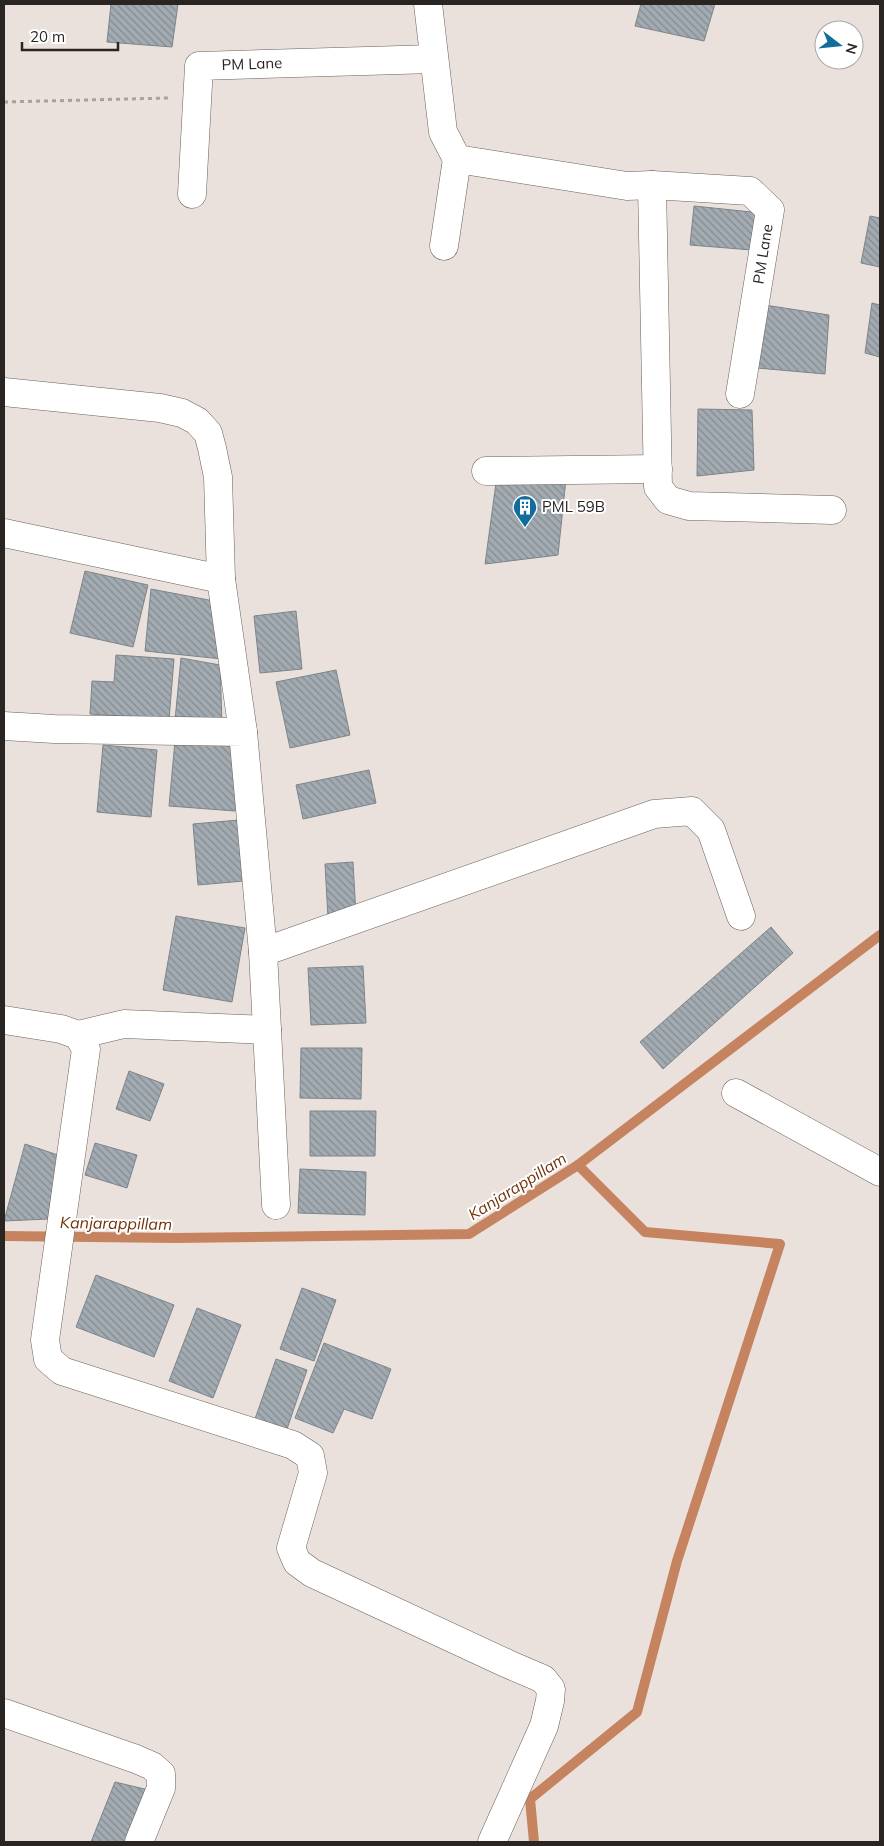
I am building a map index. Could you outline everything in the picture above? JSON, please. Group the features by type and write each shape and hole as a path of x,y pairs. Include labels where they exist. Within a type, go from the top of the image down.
{"street":[{"path":"428,4 444,132 457,158 444,246"},
{"name":"PM Lane","path":"192,194 199,66 434,59"},
{"name":"PM Lane","path":"457,158 627,186 652,185 750,191 770,210 740,394"},
{"path":"652,185 658,488 668,500 689,506 832,510"},
{"path":"4,392 160,408 182,413 197,421 208,433 218,477 221,579 243,732 263,952 276,1205"},
{"path":"486,471 658,469"},
{"path":"4,533 221,579"},
{"path":"4,726 54,729 243,732"},
{"path":"263,952 654,814 692,811 711,830 740,916"},
{"path":"4,1020 61,1029 78,1035 124,1024 267,1030"},
{"path":"78,1035 86,1049 45,1340 48,1359 62,1371 293,1445 310,1456 313,1473 291,1548 297,1562 312,1572 544,1679 550,1689 550,1701 544,1726 492,1842"},
{"path":"736,1093 880,1172"},
{"path":"4,1713 136,1759 152,1766 161,1774 161,1788 139,1842"}],"path":[{"path":"4,102 197,96"}],"building":[{"path":"111,4 178,4 172,47 107,42"},
{"path":"641,4 715,4 704,41 635,26"},
{"path":"694,206 761,213 752,250 690,245"},
{"path":"870,216 880,218 880,267 861,263"},
{"path":"872,303 880,305 880,357 865,353"},
{"path":"765,305 829,315 825,374 757,368"},
{"path":"698,409 752,410 754,470 697,476"},
{"name":"PML 59B","path":"566,479 558,555 485,564 496,483"},
{"path":"85,571 148,585 133,647 70,633"},
{"path":"151,589 214,601 222,659 145,651"},
{"path":"296,611 302,669 260,673 254,616"},
{"path":"116,655 174,659 169,720 90,714 92,681 114,682"},
{"path":"181,658 220,665 222,724 175,720"},
{"path":"336,670 350,735 290,748 276,682"},
{"path":"175,741 240,746 235,811 169,806"},
{"path":"103,745 157,750 151,817 97,812"},
{"path":"369,770 376,803 303,819 296,785"},
{"path":"239,820 244,881 198,885 193,824"},
{"path":"353,862 356,916 328,918 325,864"},
{"path":"176,916 245,928 232,1002 163,990"},
{"path":"771,927 793,953 663,1069 640,1042"},
{"path":"363,966 366,1023 311,1025 308,968"},
{"path":"301,1048 362,1048 361,1099 300,1098"},
{"path":"129,1071 164,1084 150,1121 116,1109"},
{"path":"310,1111 376,1111 375,1156 310,1156"},
{"path":"95,1143 137,1155 127,1188 85,1175"},
{"path":"25,1144 58,1155 48,1219 4,1221"},
{"path":"300,1169 366,1172 365,1215 298,1213"},
{"path":"96,1275 174,1305 154,1357 76,1327"},
{"path":"302,1288 336,1300 314,1361 280,1349"},
{"path":"197,1308 241,1325 213,1398 169,1381"},
{"path":"324,1343 391,1369 372,1419 344,1409 333,1433 295,1418"},
{"path":"276,1359 307,1370 287,1429 255,1419"},
{"path":"115,1782 153,1791 133,1842 91,1842"}],"waterway":[{"name":"Kanjarappillam","path":"4,1236 175,1238 469,1234 578,1165 880,935"},
{"path":"534,1842 530,1799 637,1712 677,1561 780,1244 645,1232 578,1165"}],"place":[{"name":"PML 59B","path":"525,528"}]}
